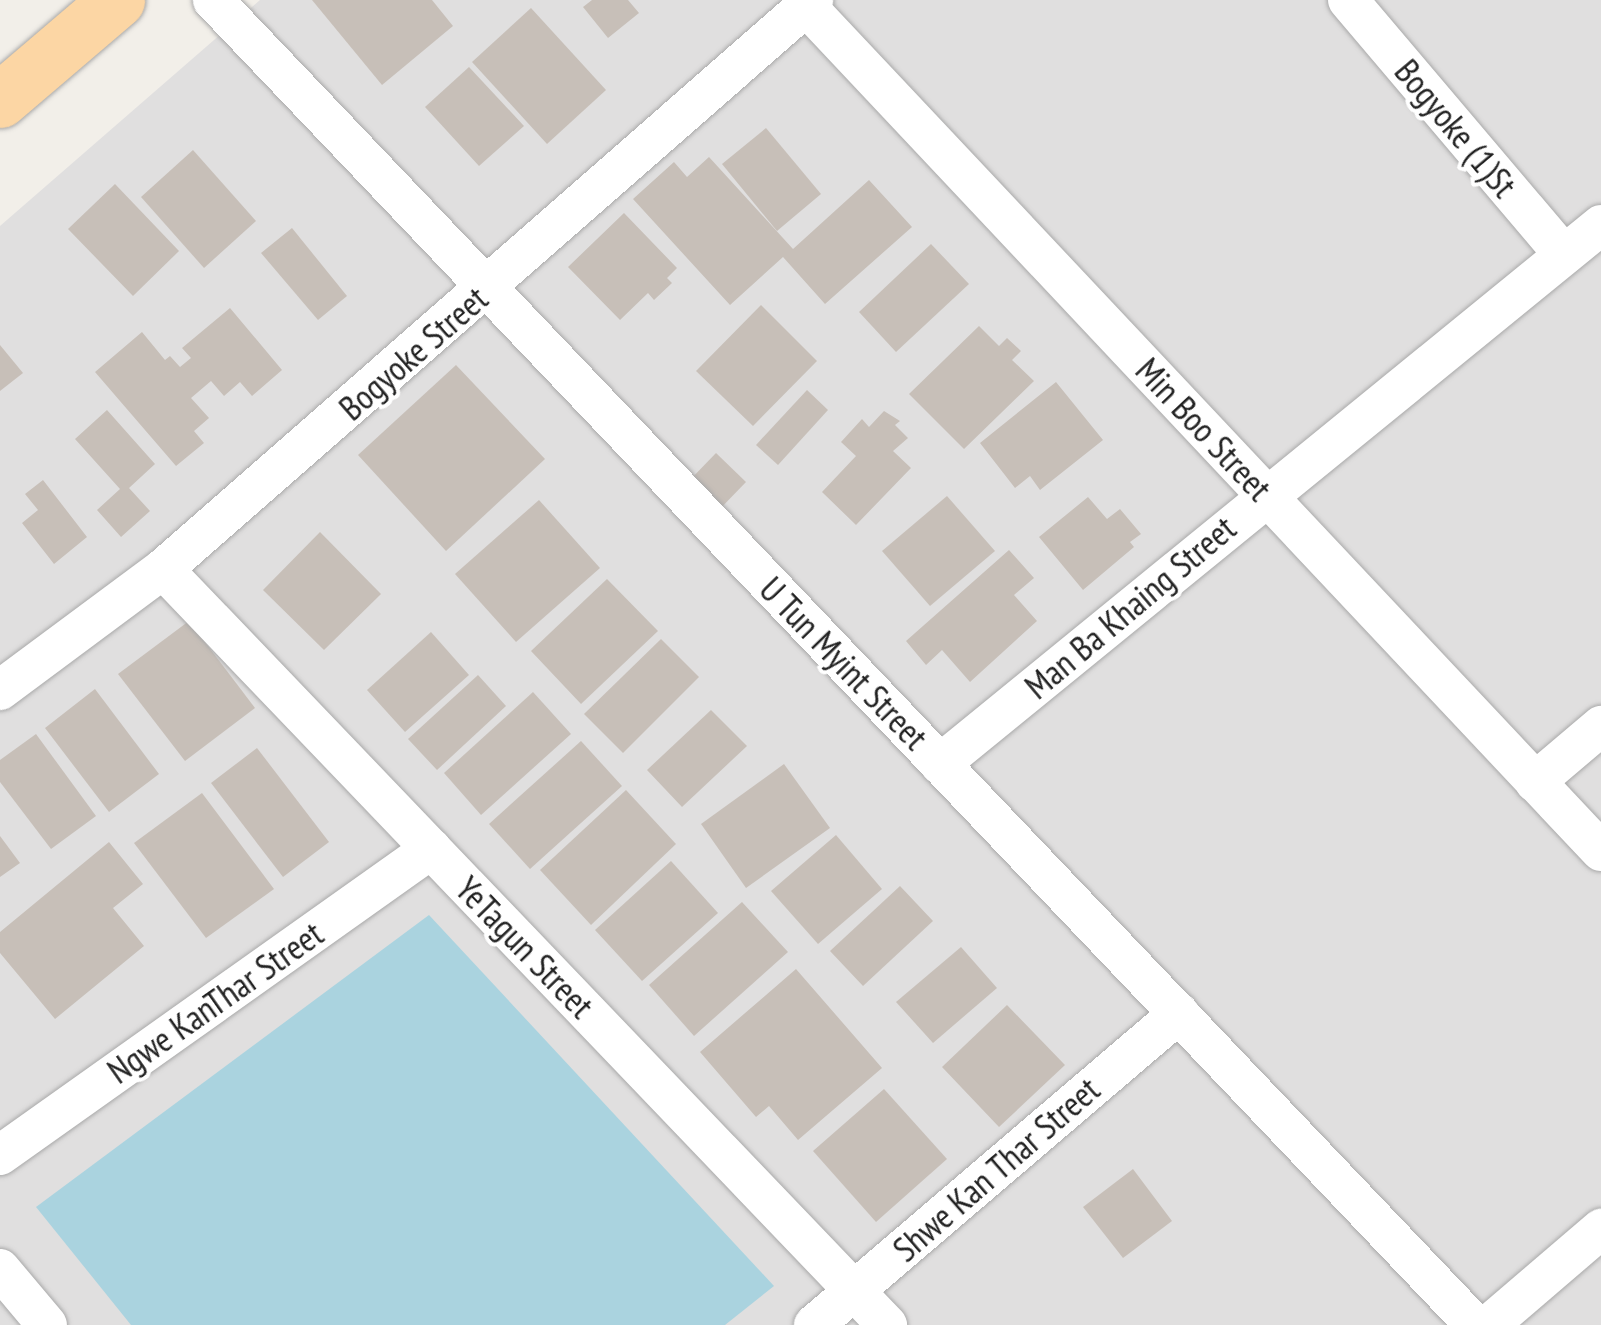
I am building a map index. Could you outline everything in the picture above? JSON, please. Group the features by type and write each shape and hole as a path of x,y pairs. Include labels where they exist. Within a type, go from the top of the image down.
{"main road":[{"path":"0,100 117,0"}],"street":[{"name":"U Tun Myint Street","path":"212,0 1475,1325"},
{"name":"Bogyoke (1)St","path":"1348,0 1564,255"},
{"name":"Bogyoke Street","path":"0,690 163,569 809,3"},
{"name":"Min Boo Street","path":"809,3 1601,852"},
{"name":"Man Ba Khaing Street","path":"940,764 1601,225"},
{"name":"YeTagun Street","path":"163,569 887,1325"},
{"path":"1535,782 1601,726"},
{"name":"Ngwe KanThar Street","path":"0,1156 430,848"},
{"name":"Shwe Kan Thar Street","path":"814,1325 1179,1014"},
{"path":"1489,1325 1601,1228"},
{"path":"0,1268 47,1325"}],"shaded area":[{"path":"260,0 1601,0 1601,1325 0,1325 0,226"}],"water":[{"path":"429,915 774,1286 725,1325 131,1325 36,1207"}],"building":[{"path":"312,0 432,0 453,26 382,85"},
{"path":"592,0 628,0 639,13 608,38 583,7"},
{"path":"531,8 606,90 547,144 472,62"},
{"path":"469,67 524,126 479,166 425,107"},
{"path":"766,128 821,194 777,231 722,164"},
{"path":"193,150 256,221 204,268 141,197"},
{"path":"709,157 793,249 869,180 912,227 825,304 783,257 730,305 633,199 674,162 687,177"},
{"path":"115,184 179,251 133,296 68,229"},
{"path":"624,213 677,268 667,278 672,283 654,300 648,293 620,320 568,267"},
{"path":"292,228 347,296 318,320 261,253"},
{"path":"931,244 969,284 896,352 859,312"},
{"path":"761,305 817,361 753,426 696,371"},
{"path":"230,308 282,370 252,396 240,382 224,396 211,381 191,398 209,418 194,431 204,443 176,466 95,372 142,332 165,360 170,356 180,367 191,358 182,348"},
{"path":"979,326 999,346 1007,338 1021,351 1012,360 1034,381 964,449 909,394"},
{"path":"0,345 23,373 0,391"},
{"path":"456,365 545,459 446,551 358,455"},
{"path":"1056,382 1103,440 1040,490 1030,476 1015,488 980,443"},
{"path":"807,390 828,410 778,465 756,445"},
{"path":"107,410 155,464 129,488 150,511 121,537 97,510 120,489 75,439"},
{"path":"884,411 900,421 895,425 908,438 893,451 911,468 856,525 822,492 856,456 841,442 862,419 869,427"},
{"path":"716,453 746,482 716,513 686,484"},
{"path":"43,480 87,537 54,564 22,523 38,510 25,494"},
{"path":"947,496 995,551 930,606 882,551"},
{"path":"1088,497 1107,519 1120,509 1141,534 1130,542 1134,547 1083,590 1039,537"},
{"path":"539,500 600,568 516,642 455,574"},
{"path":"320,532 381,594 324,650 263,590"},
{"path":"1009,550 1034,578 1014,595 1037,621 970,682 942,650 926,665 906,641"},
{"path":"607,579 658,631 581,704 531,651"},
{"path":"189,621 255,708 185,761 118,674"},
{"path":"431,632 469,675 405,732 367,690"},
{"path":"661,639 699,677 623,753 584,714"},
{"path":"478,675 506,706 437,770 408,739"},
{"path":"95,689 159,774 109,812 45,728"},
{"path":"533,692 571,734 481,815 444,773"},
{"path":"711,710 747,746 682,807 647,770"},
{"path":"36,734 96,816 51,849 0,782 0,760"},
{"path":"581,741 622,786 530,869 489,824"},
{"path":"257,748 329,842 283,877 211,783"},
{"path":"784,764 830,828 746,888 701,824"},
{"path":"626,790 676,844 591,925 540,870"},
{"path":"202,793 274,889 206,938 134,843"},
{"path":"836,835 882,889 818,944 771,891"},
{"path":"0,836 20,863 0,877"},
{"path":"109,842 143,884 113,908 144,946 55,1019 0,953 0,932"},
{"path":"671,861 718,913 642,981 595,930"},
{"path":"900,886 933,921 863,986 830,951"},
{"path":"742,902 788,952 694,1036 649,985"},
{"path":"961,947 997,988 933,1043 896,1002"},
{"path":"796,969 882,1068 798,1140 769,1106 756,1117 700,1052"},
{"path":"1007,1005 1065,1065 999,1127 942,1067"},
{"path":"884,1089 947,1159 876,1222 813,1151"},
{"path":"1133,1169 1172,1221 1123,1258 1083,1207"}]}
